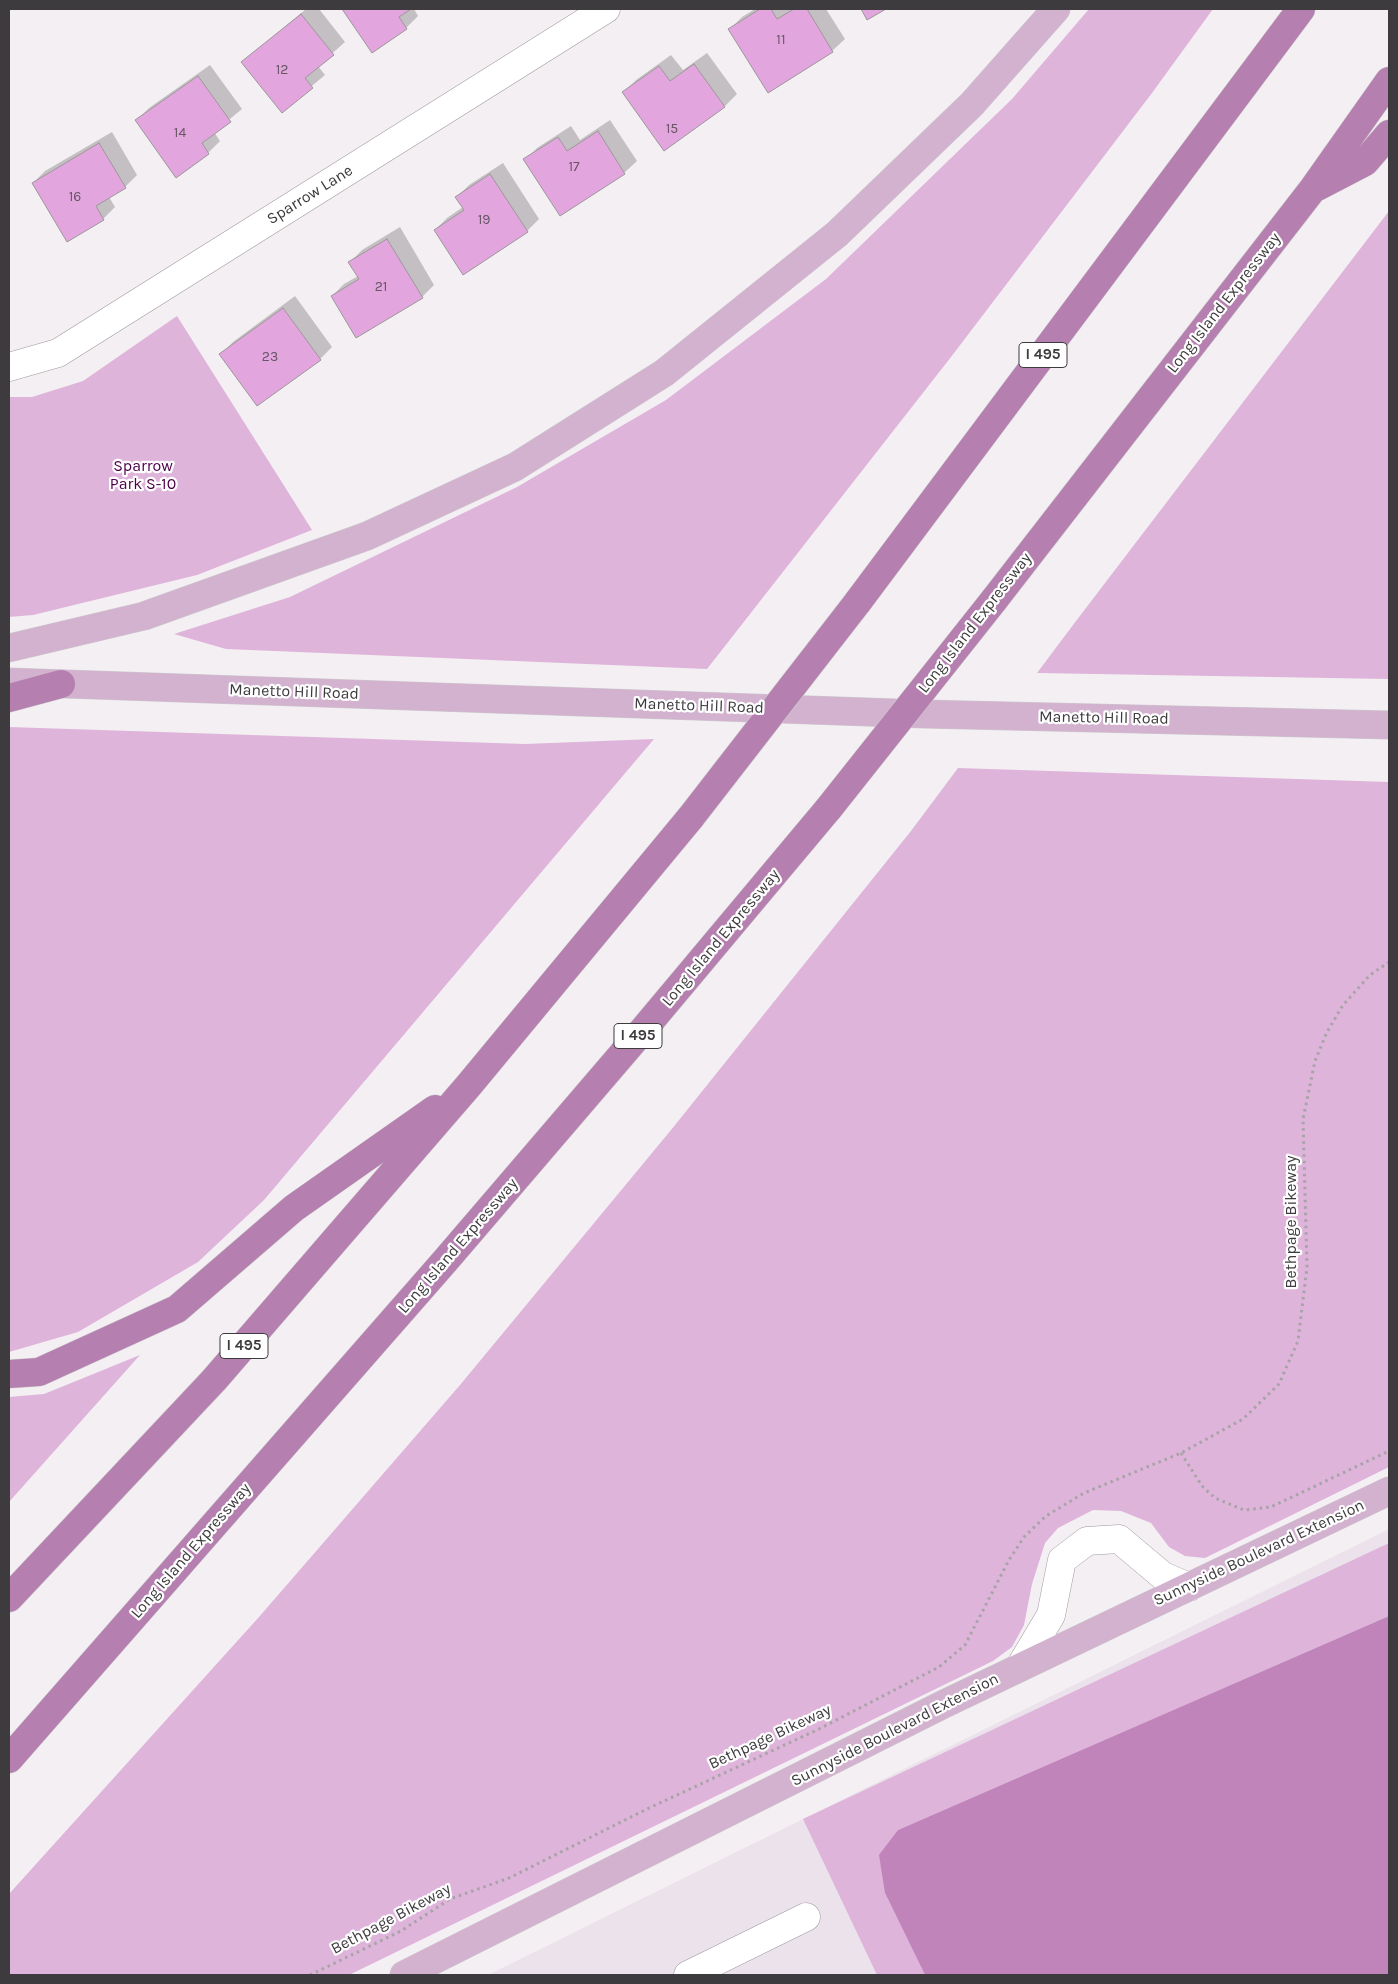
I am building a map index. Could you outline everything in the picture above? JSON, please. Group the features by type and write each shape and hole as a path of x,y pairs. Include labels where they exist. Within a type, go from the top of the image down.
{"highway":[{"name":"I 495","path":"9,1598 214,1380 468,1084 691,817 857,602 1301,9"},
{"name":"Long Island Expressway","path":"9,1759 445,1261 643,1030 829,808 994,600 1312,190 1389,81"},
{"path":"1312,190 1365,162 1389,134"},
{"path":"9,698 61,684"},
{"path":"9,1374 39,1372 177,1309 294,1208 468,1084"}],"main road":[{"path":"9,648 144,616 367,536 515,467 664,373 838,234 972,104 1056,9"},
{"name":"Manetto Hill Road","path":"9,682 924,714 1389,725"},
{"name":"Sunnyside Boulevard Extension","path":"404,1975 1020,1667 1389,1491"}],"street":[{"name":"Sparrow Lane","path":"9,367 58,353 606,9"},
{"path":"1020,1667 1051,1615 1062,1560 1087,1541 1119,1539 1162,1576 1189,1587"},
{"path":"688,1975 806,1917"}],"path":[{"name":"Bethpage Bikeway","path":"310,1975 401,1931 450,1899 509,1878 649,1808 819,1729 939,1667 964,1645 1009,1560 1024,1537 1046,1516 1084,1493 1180,1453 1243,1419 1279,1384 1298,1340 1307,1267 1303,1119 1315,1061 1327,1032 1343,1005 1370,975 1389,962"},
{"path":"1180,1453 1202,1486 1215,1498 1244,1510 1271,1507 1389,1451"}],"shaded area":[{"path":"1389,1529 1389,1975 488,1975 803,1819"},
{"path":"1389,1616 1389,1975 925,1975 885,1893 879,1855 898,1830"}],"green space":[{"path":"1089,9 1213,9 1152,93 951,357 707,669 226,649 174,634 290,597 517,487 666,400 826,279 1012,99"},
{"path":"1389,211 1389,679 1037,673 1076,621"},
{"name":"Sparrow Park S-10","path":"177,316 312,530 197,575 33,615 9,617 9,397 32,397 83,381"},
{"path":"9,727 525,744 654,739 264,1200 198,1262 78,1332 9,1352"},
{"path":"958,768 1389,782 1389,1467 1205,1558 1185,1556 1169,1547 1151,1523 1121,1511 1093,1510 1058,1528 1045,1543 1032,1584 1024,1625 1012,1647 993,1661 349,1975 9,1975 9,1894 259,1617 460,1385 671,1130 911,831"},
{"path":"140,1355 9,1502 9,1397 44,1394"},
{"path":"1389,1543 1389,1616 898,1830 885,1893 925,1975 877,1975 803,1819"}],"building":[{"path":"342,9 411,9 399,17 407,29 372,53"},
{"path":"760,9 771,9 777,19 794,9 807,9 833,52 768,93 728,29"},
{"path":"861,9 886,9 867,20"},
{"path":"301,14 334,55 305,78 313,88 282,113 241,62"},
{"path":"694,64 725,107 664,151 622,92 659,66 670,81"},
{"path":"198,76 231,122 202,143 209,154 176,178 135,120"},
{"path":"598,131 625,174 560,216 523,159 558,137 567,151"},
{"path":"99,143 126,188 96,206 104,220 67,242 32,183"},
{"path":"490,174 528,232 463,275 434,230 464,210 455,197"},
{"path":"387,239 423,298 356,338 331,296 359,279 348,262"},
{"path":"283,308 321,360 257,406 219,354"}]}
